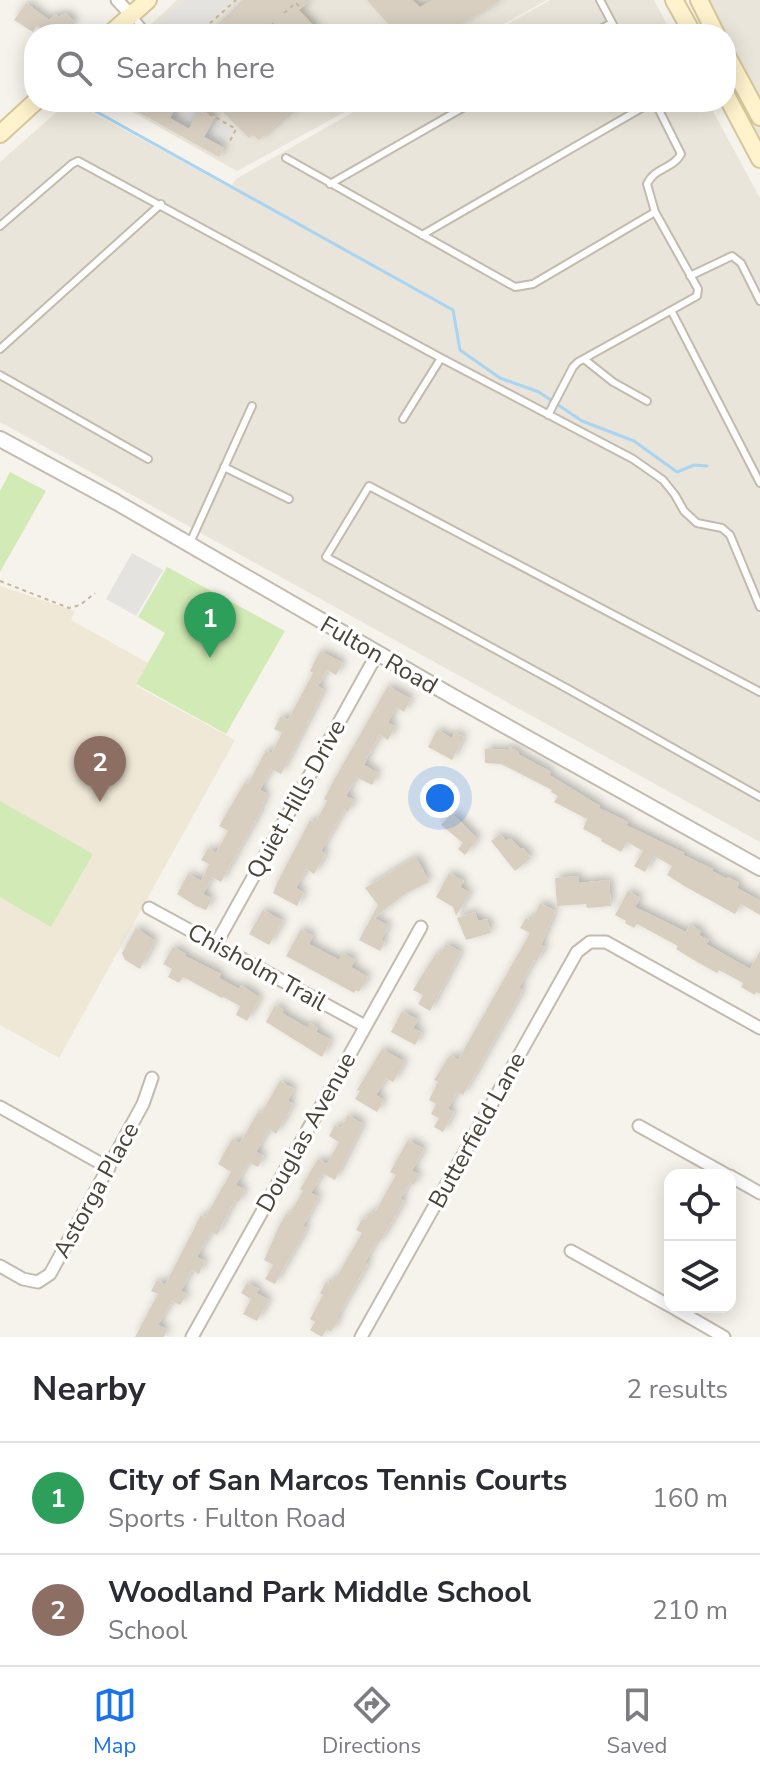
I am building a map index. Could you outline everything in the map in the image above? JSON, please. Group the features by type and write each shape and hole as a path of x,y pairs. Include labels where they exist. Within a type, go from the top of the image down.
{"main road":[{"path":"121,24 148,0"},
{"path":"674,0 687,24"},
{"path":"699,0 711,24"},
{"path":"736,73 760,117"},
{"path":"0,134 24,112"},
{"path":"735,112 760,159"}],"street":[{"path":"117,0 131,15"},
{"name":"Fulton Road","path":"0,439 760,868"},
{"name":"Quiet Hills Drive","path":"216,944 377,654"},
{"name":"Chisholm Trail","path":"149,908 365,1026"},
{"name":"Douglas Avenue","path":"192,1337 421,927"},
{"name":"Butterfield Lane","path":"361,1337 577,952 590,942 606,942 760,1028"},
{"name":"Astorga Place","path":"0,1266 23,1279 38,1282 50,1274 143,1104 152,1078"},
{"path":"0,1107 109,1168"},
{"path":"639,1126 716,1169"},
{"path":"736,1180 760,1193"},
{"path":"571,1251 664,1302"},
{"path":"684,1313 724,1337"}],"lane":[{"path":"600,0 612,23"},
{"path":"131,15 139,24"},
{"path":"330,184 456,112"},
{"path":"422,235 636,112"},
{"path":"548,415 573,367 697,296 698,289 655,212 647,184 652,174 678,160 681,154 658,112"},
{"path":"286,158 515,287 533,284 655,212"},
{"path":"0,226 78,161 633,459 663,480 684,511 697,523 722,528 730,535 760,607"},
{"path":"0,349 161,204"},
{"path":"690,276 732,256 741,263 760,301"},
{"path":"672,312 760,483"},
{"path":"403,419 441,358"},
{"path":"584,359 613,382 647,401"},
{"path":"0,375 148,459"},
{"path":"189,545 252,406"},
{"path":"224,467 289,499"},
{"path":"760,692 369,486 326,557 760,797"}],"path":[{"path":"209,24 236,0"},
{"path":"284,13 296,3 315,24"},
{"path":"209,112 236,129 229,143"},
{"path":"0,581 69,608 80,605 95,593"}],"shaded area":[{"path":"177,0 547,0 504,24 152,24"},
{"path":"186,0 233,0 206,24 159,24"},
{"path":"550,0 654,0 667,24 508,24"},
{"path":"690,0 760,0 760,138 736,91 736,24 702,24"},
{"path":"57,112 92,112 230,188 236,179 353,112 713,112 760,198 760,842 0,422 0,162"},
{"path":"133,112 345,112 237,171"},
{"path":"143,112 202,112 234,130 220,156"},
{"path":"132,553 163,570 136,616 106,599"},
{"path":"0,586 75,611 71,620 148,663 136,686 235,740 59,1058 0,1025"}],"green space":[{"path":"10,472 46,491 0,572 0,491"},
{"path":"167,567 285,631 226,734 136,684 165,633 138,617"},
{"path":"0,801 93,854 51,927 0,897"}],"building":[{"path":"247,0 310,0 299,10 312,24 222,24"},
{"path":"367,0 412,0 420,7 433,0 501,0 460,24 388,24"},
{"path":"26,3 49,20 56,14 59,17 66,13 75,23 24,26 14,20"},
{"path":"138,112 173,112 170,118 189,129 198,112 215,117 204,137 224,148 219,157"},
{"path":"223,112 290,112 259,140 253,135 249,138"},
{"path":"320,651 343,663 336,675 327,670 318,686 324,690 281,774 271,769 260,790 267,794 258,816 221,882 212,877 203,894 212,899 206,910 196,906 177,894 188,874 201,881 209,864 201,860 208,848 216,853 228,831 219,826 245,782 248,784 266,750 271,754 282,733 274,729 281,716 288,720 313,673 310,671"},
{"path":"388,686 411,699 404,712 396,707 388,723 395,727 388,740 380,735 368,756 364,765 378,773 372,785 356,777 346,796 354,800 348,812 344,810 321,851 326,854 314,874 306,869 296,888 304,893 297,906 273,893 310,820 315,823 335,778"},
{"path":"437,730 452,738 455,732 464,737 452,760 428,747"},
{"path":"510,747 551,772 549,775 599,808 628,822 626,825 739,883 737,888 760,901 760,915 741,904 735,914 686,887 667,875 672,866 654,856 645,872 634,866 643,851 627,842 621,852 601,841 583,829 587,819 554,802 558,796 552,790 501,764 485,763 485,749 508,750"},
{"path":"452,813 478,839 465,855 458,849 463,843 441,825"},
{"path":"500,834 506,841 510,838 523,848 531,858 515,871 491,841"},
{"path":"416,857 429,882 405,894 374,918 389,926 381,940 385,942 380,951 359,940 378,905 365,888"},
{"path":"449,873 464,881 460,887 470,893 456,916 453,907 436,897"},
{"path":"579,876 579,883 609,880 611,906 557,906 555,878"},
{"path":"628,891 640,898 635,907 686,932 690,925 709,940 706,944 750,969 760,951 760,994 756,992 755,995 741,987 743,983 697,962 676,949 678,946 637,924 634,928 625,923 615,915"},
{"path":"540,903 555,911 541,945 545,947 537,961 534,960 519,988 523,990 463,1095 457,1092 448,1109 454,1112 443,1132 434,1127 439,1118 431,1114 436,1104 429,1100 438,1082 434,1080 450,1055 458,1060 530,933 520,928 526,918 531,921"},
{"path":"263,910 283,921 269,945 249,934"},
{"path":"475,912 478,921 487,919 491,933 466,940 457,918"},
{"path":"136,928 155,941 140,969 125,960 122,953"},
{"path":"301,929 313,936 309,944 339,960 343,953 355,960 351,967 368,977 359,992 356,990 354,993 286,956"},
{"path":"446,944 461,952 430,1011 418,1004 423,995 413,990 436,953 439,955"},
{"path":"173,947 221,974 219,978 239,989 241,985 260,998 247,1021 236,1015 240,1006 183,977 179,983 168,977 172,969 163,964"},
{"path":"275,1005 284,1010 282,1013 308,1028 310,1023 318,1028 316,1032 331,1040 322,1057 266,1022"},
{"path":"402,1011 418,1020 413,1028 422,1033 415,1045 391,1032"},
{"path":"382,1049 405,1062 393,1082 386,1078 376,1095 384,1100 377,1112 355,1099 360,1091 357,1090"},
{"path":"280,1081 294,1089 288,1101 293,1104 276,1134 269,1129 256,1152 264,1156 258,1167 248,1162 236,1185 245,1190 239,1202 235,1200 217,1235 211,1232 197,1257 205,1261 199,1274 192,1270 181,1291 187,1294 180,1305 172,1301 158,1325 167,1330 164,1337 135,1337 158,1294 151,1291 157,1280 165,1285 201,1215 205,1218 231,1172 218,1164 232,1139 240,1143"},
{"path":"348,1115 363,1124 335,1180 324,1174 311,1193 319,1197 303,1226 307,1228 275,1284 265,1279 273,1265 264,1260 280,1224 286,1214 289,1215 318,1159 327,1164 339,1142 329,1136 335,1125 341,1128"},
{"path":"408,1140 424,1149 412,1171 419,1175 414,1185 410,1183 400,1199 404,1201 396,1215 379,1243 376,1242 365,1262 368,1264 337,1317 339,1319 331,1332 327,1329 322,1337 310,1330 315,1322 310,1319 323,1295 320,1293 326,1282 331,1284 337,1276 362,1233 356,1230 362,1219 365,1220 369,1212 374,1214 396,1175 390,1172"},
{"path":"247,1283 259,1289 256,1293 269,1300 257,1321 243,1314 251,1299 241,1293"}],"waterway":[{"path":"97,112 453,310 460,350 500,378 539,392 582,421 634,441 677,472 694,465 707,466"}],"place":[{"name":"City of San Marcos Tennis Courts","path":"210,658"},
{"name":"Woodland Park Middle School","path":"100,802"}]}
